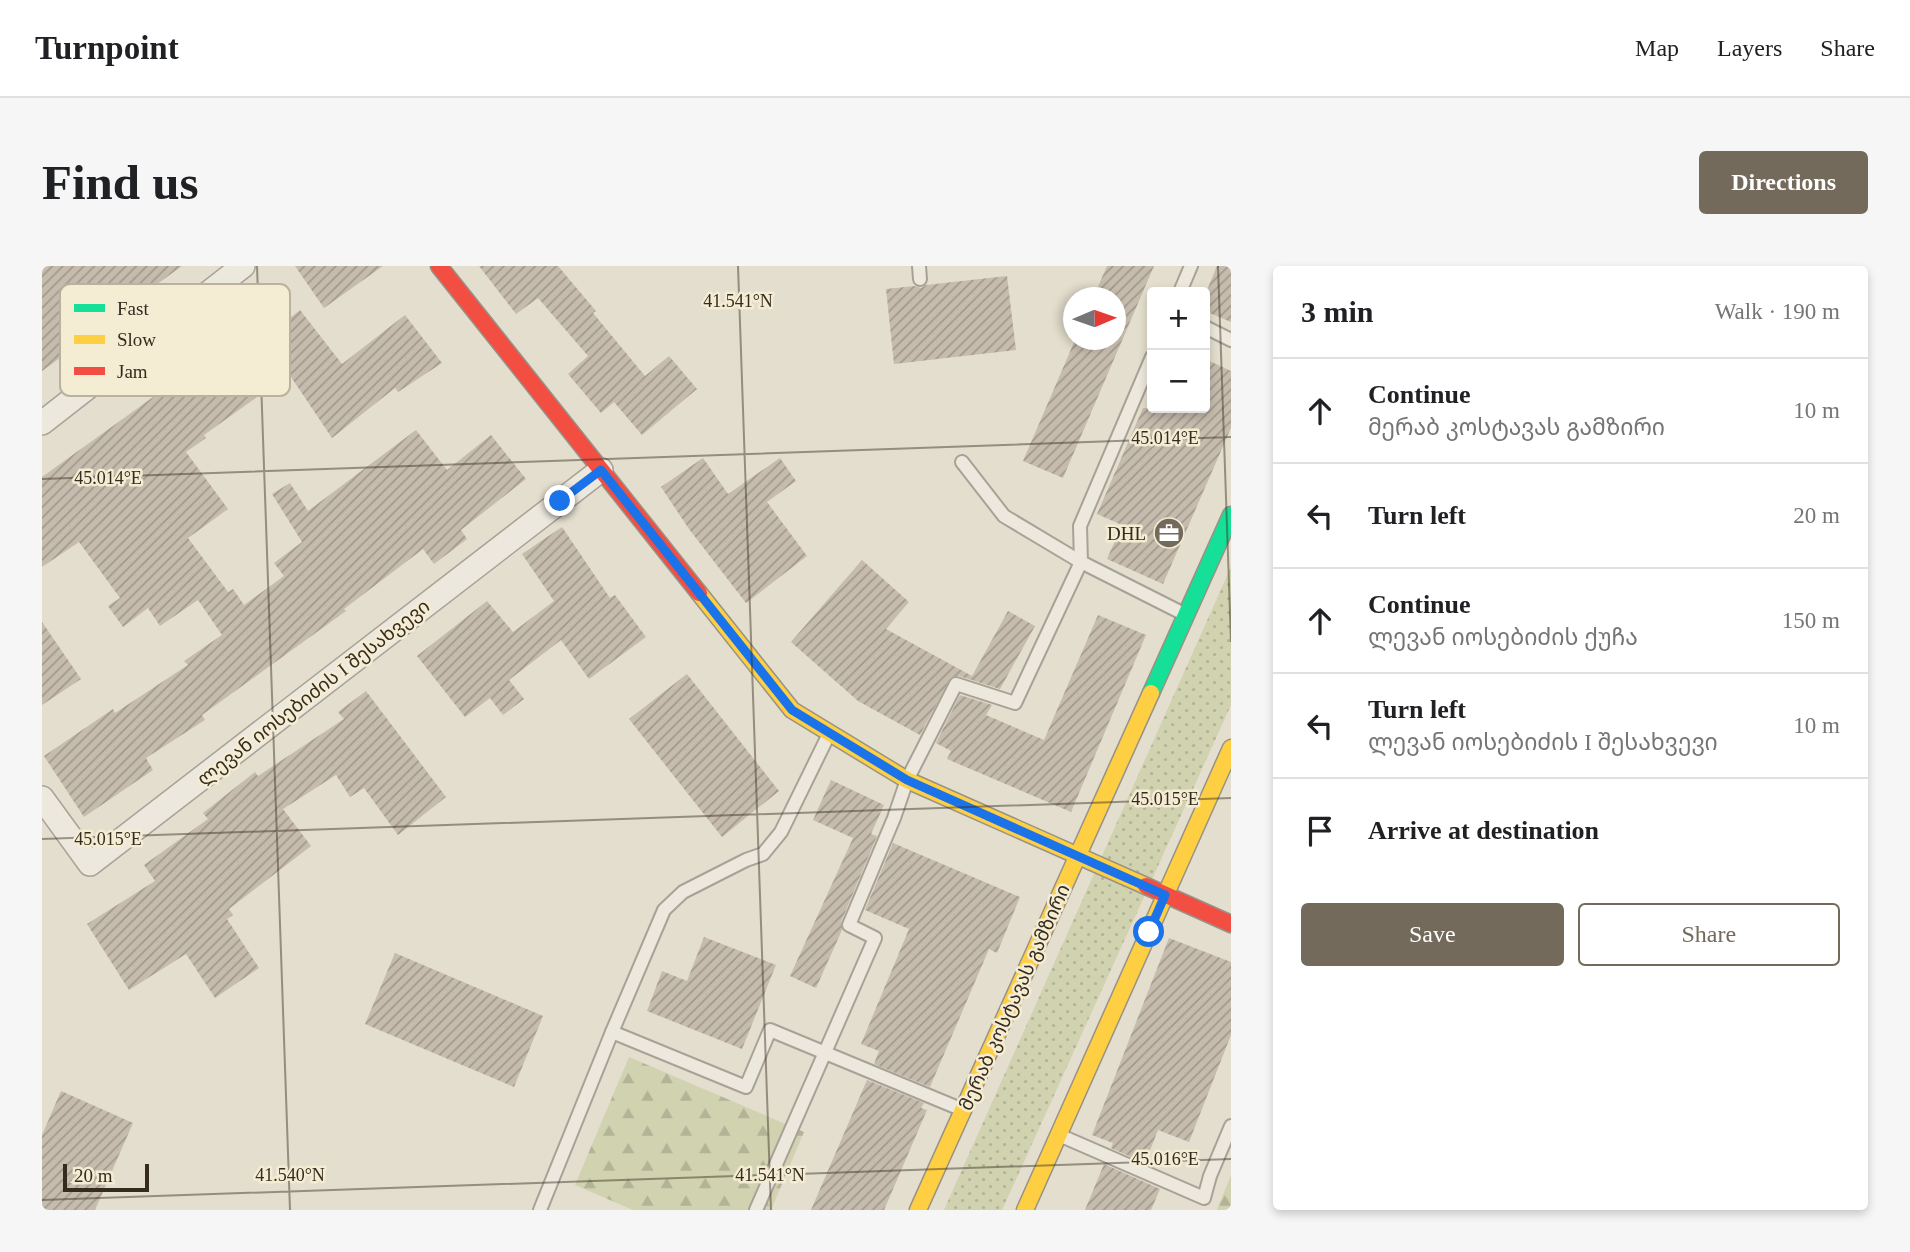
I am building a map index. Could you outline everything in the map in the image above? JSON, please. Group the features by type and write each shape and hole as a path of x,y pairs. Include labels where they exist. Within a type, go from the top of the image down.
{"street":[{"path":"220,284 243,266"},
{"path":"439,266 792,710 907,780 1231,924"},
{"path":"42,423 77,396"},
{"name":"ლევან იოსებიძის I შესახვევი","path":"42,798 90,864 601,470"},
{"name":"მერაბ კოსტავას გამზირი","path":"918,1210 1231,515"},
{"path":"1025,1210 1231,748"}],"lane":[{"path":"1182,287 1191,266"},
{"path":"1210,330 1231,340"},
{"path":"756,1210 875,938 849,925 907,780 956,684 1015,703 1081,562 1080,526 1147,369"},
{"path":"962,462 1004,516 1081,562 1186,615"},
{"path":"540,1210 664,910 683,892 763,853 781,832 829,734"},
{"path":"612,1032 746,1087 770,1030 963,1110"},
{"path":"1059,1134 1203,1204 1210,1176 1231,1126"}],"green space":[{"path":"1231,567 1231,705 1002,1210 944,1210"},
{"path":"629,1057 804,1132 771,1210 633,1210 575,1185"},
{"path":"1231,1175 1231,1210 1217,1210"}],"building":[{"path":"42,266 182,266 157,284 60,284 60,358 42,371"},
{"path":"295,266 383,266 324,308"},
{"path":"479,266 558,266 645,376 669,356 697,389 642,435 614,402 601,413 568,374 588,356 538,298 516,314"},
{"path":"1107,266 1154,266 1126,331 1126,287 1098,287"},
{"path":"1217,266 1231,266 1231,322 1210,313 1208,287"},
{"path":"1007,276 1016,350 894,364 886,289 915,286 921,288 926,285"},
{"path":"300,310 342,364 405,315 442,363 398,392 395,388 332,438 290,375 290,318"},
{"path":"1071,350 1118,350 1063,478 1023,461"},
{"path":"1210,361 1231,371 1231,428 1163,584 1107,559 1122,525 1097,514 1143,408 1147,408 1147,413 1210,413"},
{"path":"155,396 258,396 204,435 206,438 186,452 228,509 188,538 228,592 233,589 244,605 284,576 274,563 302,542 272,494 290,483 308,511 416,430 447,470 491,435 526,479 461,530 467,539 434,564 423,549 344,609 346,611 202,715 205,720 146,758 153,770 84,817 44,756 113,709 115,713 188,665 184,661 222,635 198,600 160,626 148,608 123,627 108,606 120,598 79,542 42,567 42,477"},
{"path":"703,458 728,494 780,458 796,481 767,502 807,556 746,603 689,529 661,487"},
{"path":"562,527 610,598 615,595 646,637 589,679 561,640 509,680 524,699 503,715 490,698 465,717 417,656 487,601 513,632 554,601 522,554"},
{"path":"862,560 909,602 886,629 972,676 1008,611 1035,626 1000,689 959,676 951,677 920,735 858,701 791,642"},
{"path":"1098,615 1146,635 1071,812 947,759 951,751 936,743 960,695 992,705 986,715 1044,740"},
{"path":"42,622 81,679 42,705"},
{"path":"687,674 779,791 722,837 629,719"},
{"path":"366,691 446,797 398,835 364,788 350,797 336,775 283,809 311,846 229,909 233,915 227,919 259,968 215,998 186,954 129,990 87,924 155,881 144,865 208,819 203,813 255,772 258,776 344,719 338,712"},
{"path":"831,780 884,805 871,834 877,836 841,922 842,930 816,988 790,976 853,838 813,820"},
{"path":"893,843 1020,897 997,953 989,949 930,1087 874,1064 879,1051 861,1044 909,929 865,910"},
{"path":"704,937 776,965 742,1049 647,1011 662,971 687,981"},
{"path":"1169,938 1231,962 1231,1035 1189,1142 1158,1130 1145,1163 1111,1148 1113,1143 1092,1135"},
{"path":"395,953 543,1016 514,1087 365,1024"},
{"path":"867,1080 924,1103 921,1108 927,1110 884,1210 811,1210"},
{"path":"61,1091 133,1123 95,1210 42,1210 42,1135"},
{"path":"1104,1164 1160,1189 1151,1210 1085,1210"}],"traffic: fast":[{"path":"1151,693 1231,515"}],"traffic: slow":[{"path":"699,593 792,710 907,780 1146,886"},
{"path":"918,1210 1151,693"},
{"path":"1025,1210 1231,748"}],"traffic: jam":[{"path":"439,266 699,593"},
{"path":"1146,886 1231,924"}],"place":[{"name":"DHL","path":"1169,533"}],"route":[{"path":"560,501 601,470 792,710 907,780 1165,895 1149,932"}]}
